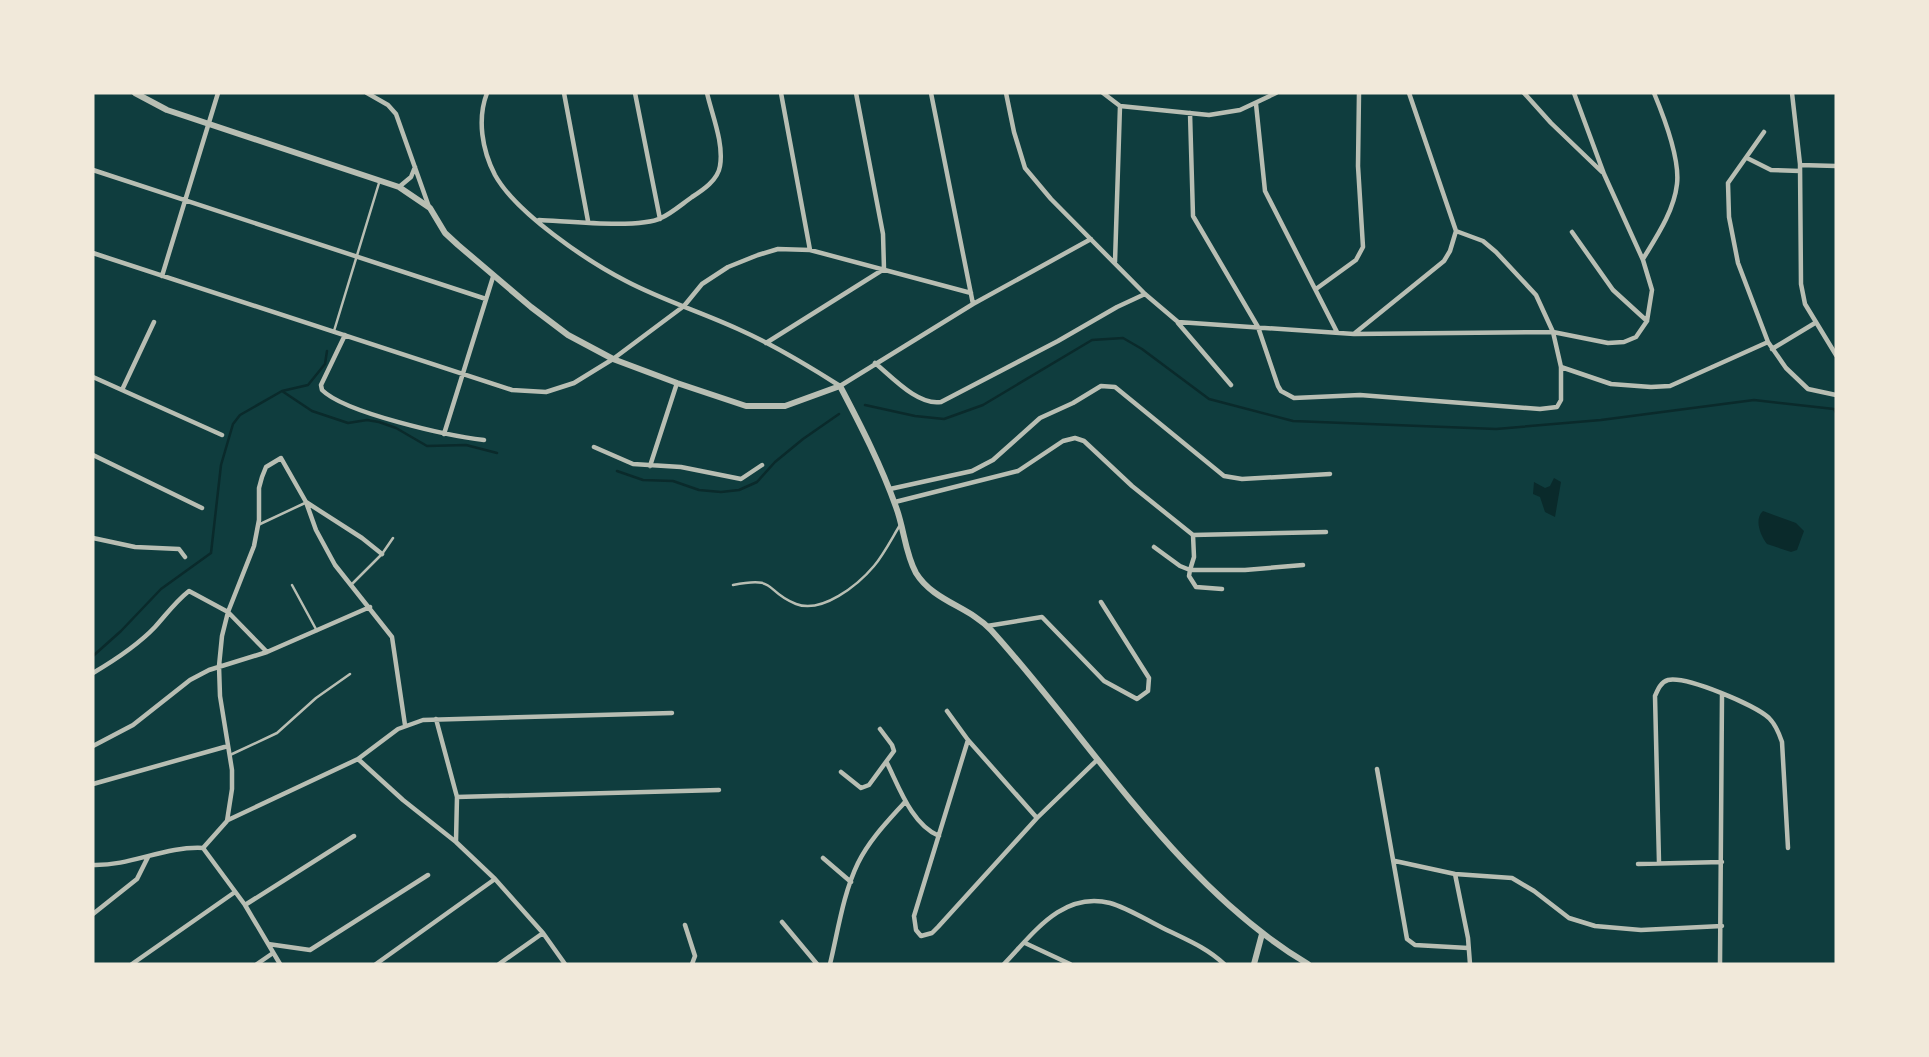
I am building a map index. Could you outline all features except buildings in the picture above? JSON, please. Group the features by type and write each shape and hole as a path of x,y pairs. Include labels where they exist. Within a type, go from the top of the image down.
{"street":[{"path":"135,93 167,110 399,187 430,208"},
{"path":"162,276 218,93"},
{"path":"367,93 388,104 396,114 430,208 445,233 493,277 568,335 613,359 746,406 785,406 840,386 973,304 1091,239"},
{"path":"487,93 481,114 487,156 496,176 511,196 538,220 586,259 627,282 766,343 840,386 883,470 916,572 926,586 981,620 1097,760 1191,866 1262,934 1308,964"},
{"path":"564,93 588,221"},
{"path":"635,93 660,219"},
{"path":"538,220 637,223 660,219 701,191 718,173 721,156 707,93"},
{"path":"781,93 810,250"},
{"path":"856,93 883,234 884,269"},
{"path":"931,93 973,304"},
{"path":"1006,93 1025,167 1051,199 1145,295 1178,322 1231,385"},
{"path":"1103,93 1120,106 1190,113 1226,113 1256,104 1276,93"},
{"path":"1316,289 1356,260 1363,247 1358,166 1360,93"},
{"path":"1354,334 1444,261 1456,231 1409,93"},
{"path":"1524,93 1604,174"},
{"path":"1178,322 1354,334 1553,332 1608,343 1623,342 1636,337 1647,321 1652,290 1643,260 1604,174 1574,93"},
{"path":"1643,260 1662,227 1677,184 1675,161 1654,93"},
{"path":"1792,93 1800,168 1801,284 1805,304 1836,355"},
{"path":"1256,104 1265,191 1337,333"},
{"path":"1115,262 1120,106"},
{"path":"1190,113 1193,216 1258,327 1274,380 1281,391 1294,398 1360,395 1550,408 1560,404 1561,366 1553,332 1536,295 1483,241 1456,231"},
{"path":"1764,132 1728,183 1729,217 1738,263 1772,349 1796,379 1808,388 1836,395"},
{"path":"1747,158 1771,170 1836,166"},
{"path":"399,187 411,177 415,166"},
{"path":"93,170 486,299"},
{"path":"1572,232 1613,290 1647,321"},
{"path":"93,253 512,390 546,392 574,383 613,359 684,306 695,290 728,267 778,249 810,250 971,293"},
{"path":"766,343 884,269"},
{"path":"444,434 493,277"},
{"path":"875,363 927,402 942,402 1116,307 1145,295"},
{"path":"122,390 154,322"},
{"path":"1772,349 1815,323"},
{"path":"345,335 323,382 322,390 326,395 357,408 444,434 484,440"},
{"path":"1561,366 1611,384 1670,386 1768,342"},
{"path":"93,377 222,435"},
{"path":"650,466 677,383"},
{"path":"890,489 972,471 993,460 1040,418 1105,385 1115,387 1224,476 1242,479 1330,474"},
{"path":"895,502 1018,471 1063,442 1075,438 1084,442 1132,486 1193,535 1326,532"},
{"path":"594,447 624,462 681,467 741,479 762,465"},
{"path":"93,455 202,508"},
{"path":"227,821 232,789 230,755 220,696 219,666 228,612 254,546 262,477 266,467 281,458 306,502 324,548 392,638 405,725"},
{"path":"306,502 382,554"},
{"path":"1193,535 1194,558 1189,576 1196,587 1222,589"},
{"path":"93,538 127,546 179,549 185,557"},
{"path":"1154,547 1190,570 1245,570 1303,565"},
{"path":"93,673 124,654 154,627 176,601 189,592 228,612 267,652"},
{"path":"987,626 1042,617 1104,681 1137,699 1148,691 1149,678 1101,602"},
{"path":"93,746 133,725 190,680 219,666 267,652 370,607"},
{"path":"1659,862 1655,696 1667,680 1689,682 1722,694 1771,719 1782,742 1788,848"},
{"path":"1720,964 1722,694"},
{"path":"947,711 968,740 1037,818"},
{"path":"93,865 148,857 174,848 203,848 227,821 358,759 405,725 436,719 672,713"},
{"path":"436,719 457,797 456,842"},
{"path":"841,772 858,787 863,789 869,785 893,756 894,748 880,729"},
{"path":"968,740 915,916 915,928 918,934 924,936 938,927 1037,818 1097,760"},
{"path":"93,784 228,746"},
{"path":"358,759 495,878 543,933 565,964"},
{"path":"887,763 905,802 928,831 939,836"},
{"path":"1377,769 1407,939 1415,945 1468,948"},
{"path":"457,797 719,790"},
{"path":"830,964 850,882 880,829 905,802"},
{"path":"245,905 354,836"},
{"path":"203,848 245,905 280,964"},
{"path":"93,914 137,879 148,857"},
{"path":"823,858 850,882"},
{"path":"1395,861 1455,874 1512,878 1569,918 1595,926 1641,930 1722,926"},
{"path":"1638,864 1722,862"},
{"path":"1455,874 1469,964"},
{"path":"268,944 310,950 428,875"},
{"path":"376,964 495,878"},
{"path":"132,964 235,892"},
{"path":"1003,964 1062,908 1077,902 1094,901 1123,908 1209,950 1224,964"},
{"path":"782,922 817,964"},
{"path":"685,925 695,956 692,964"},
{"path":"499,964 543,933"},
{"path":"1254,964 1262,934"},
{"path":"1025,943 1070,964"},
{"path":"257,964 273,953"}],"lane":[{"path":"334,331 380,180"},
{"path":"258,525 306,502"},
{"path":"733,585 762,582 793,603 810,607 818,605 847,589 875,565 901,523"},
{"path":"351,585 382,554 393,538"},
{"path":"292,585 317,631"},
{"path":"230,755 277,733 316,698 350,674"}],"water":[{"path":"1554,478 1561,482 1555,517 1545,512 1540,497 1533,494 1534,482 1545,488 1550,486"},
{"path":"1763,511 1796,523 1804,531 1797,550 1791,552 1767,544 1759,527 1760,514"}],"waterway":[{"path":"865,405 915,416 944,419 983,405 1092,340 1123,338 1209,399 1293,421 1496,429 1601,420 1754,400 1834,409 1836,413"},
{"path":"93,656 161,589 211,553 221,465 233,424 240,415 282,391 308,385 325,364 327,351"},
{"path":"282,391 312,411 348,423 367,420 379,422 396,428 427,446 466,445 497,453"},
{"path":"617,471 643,480 673,481 699,490 739,490 757,482 775,462 839,414"}]}
